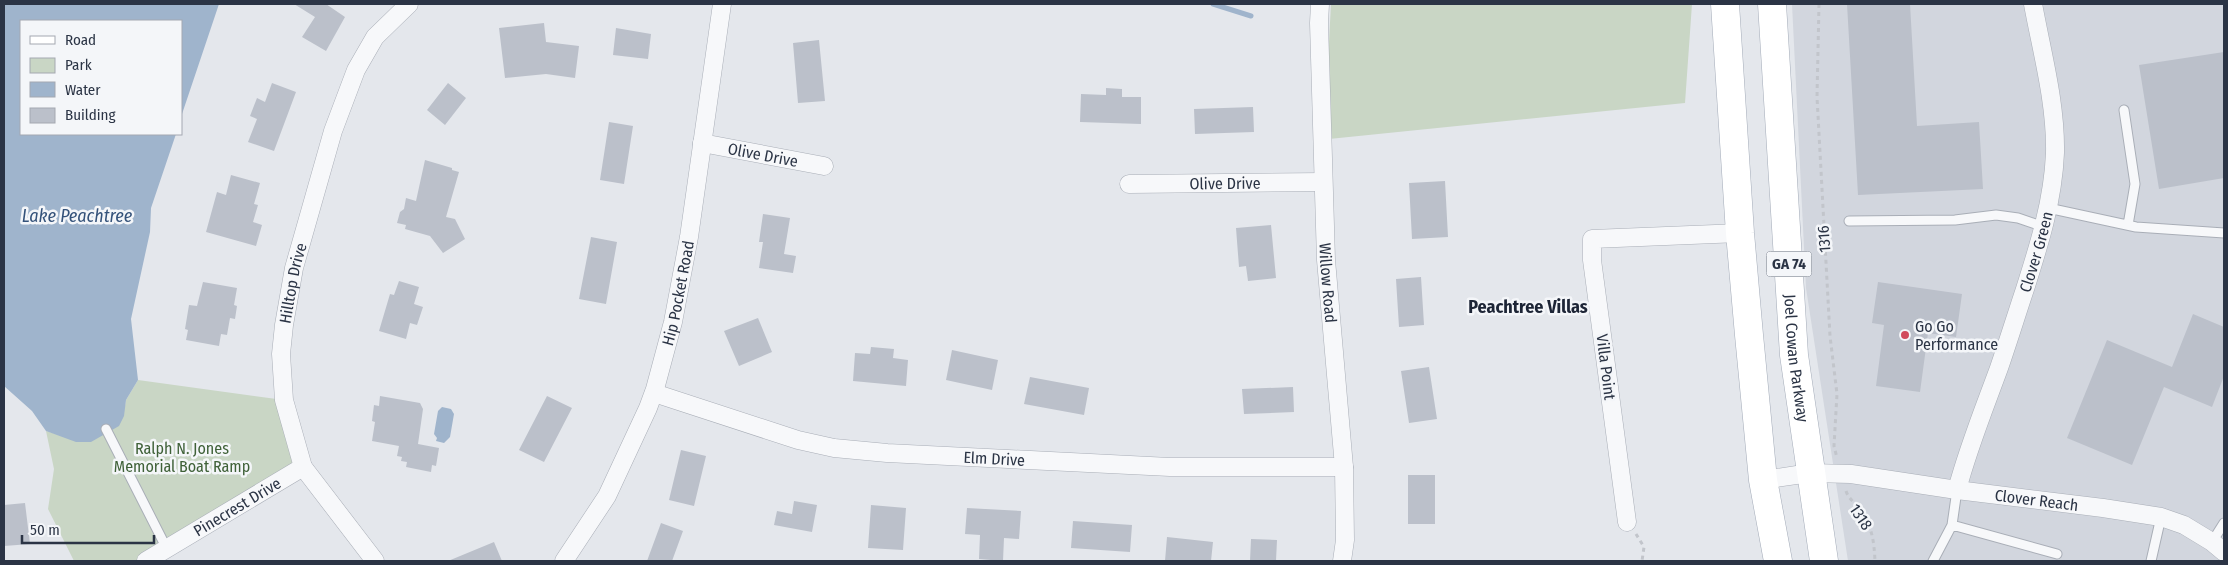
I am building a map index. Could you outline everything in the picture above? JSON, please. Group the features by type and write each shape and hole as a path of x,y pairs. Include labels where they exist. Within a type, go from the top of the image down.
{"main road":[{"name":"GA 74","path":"1726,4 1740,234 1763,480 1778,561"},
{"name":"Joel Cowan Parkway","path":"1772,4 1794,355 1824,561"}],"street":[{"name":"Hilltop Drive","path":"375,561 303,467 284,400 281,354 294,268 328,148 356,70 375,37 409,4"},
{"name":"Hip Pocket Road","path":"564,561 607,496 654,393 674,316 689,237 722,4"},
{"name":"Willow Road","path":"1320,4 1326,260 1344,466 1345,540 1342,561"},
{"name":"Clover Green","path":"1957,490 1976,426 1999,368 2045,227 2055,154 2054,111 2034,4"},
{"name":"Olive Drive","path":"702,143 824,166"},
{"name":"Olive Drive","path":"1128,184 1323,182"},
{"name":"Villa Point","path":"1627,522 1592,260 1592,239 1740,234"},
{"name":"Elm Drive","path":"654,393 798,440 834,448 886,453 1170,467 1344,466"},
{"name":"Pinecrest Drive","path":"146,561 303,467"},
{"name":"Clover Reach","path":"1763,480 1810,473 1840,473 2161,517 2184,525 2218,547"}],"lane":[{"path":"2124,110 2135,184 2128,226"},
{"path":"2048,208 2128,226 2224,233"},
{"path":"1849,221 1955,220 1996,215 2018,218 2045,227"},
{"path":"106,429 167,549"},
{"path":"1933,561 1952,526 1957,490"},
{"path":"2151,561 2161,517"},
{"path":"2218,547 2224,523"},
{"path":"1952,526 2057,554"}],"path":[{"name":"1316","path":"1819,4 1817,97 1830,327 1837,394 1834,446 1840,473"},
{"name":"1318","path":"1840,473 1849,500 1859,508 1874,536 1875,561"},
{"path":"1642,561 1644,547"}],"shaded area":[{"path":"1792,4 2224,4 2224,561 1848,561 1806,288"}],"green space":[{"path":"1331,4 1692,4 1685,103 1329,139 1326,98"},
{"name":"Ralph N. Jones Memorial Boat Ramp","path":"138,380 284,400 303,467 145,561 74,561 48,509 54,469 46,431 56,434 125,406 126,400"}],"water":[{"name":"Lake Peachtree","path":"4,4 219,4 182,114 182,20 20,20 20,135 176,135 151,208 150,232 131,319 138,380 126,400 124,416 119,426 91,442 76,442 46,431 32,411 4,386"},
{"path":"442,407 451,409 454,414 450,437 444,443 436,441 437,438 434,434 438,411"}],"building":[{"path":"294,4 326,4 345,17 326,51 302,37 315,17"},
{"path":"1847,4 1910,4 1917,126 1979,122 1983,189 1858,195"},
{"path":"544,23 546,42 579,46 575,78 546,74 505,78 499,28"},
{"path":"616,28 651,34 648,59 613,55"},
{"path":"819,40 825,101 798,103 793,43"},
{"path":"2224,52 2224,178 2159,189 2139,65"},
{"path":"272,83 296,92 274,151 248,142 257,119 250,116 257,98 265,102"},
{"path":"448,83 466,98 445,125 427,110"},
{"path":"1106,88 1122,89 1122,97 1141,97 1141,124 1080,122 1081,94 1106,95"},
{"path":"1253,107 1254,132 1195,134 1194,109"},
{"path":"609,122 633,126 624,184 600,180"},
{"path":"425,160 459,172 446,217 455,219 465,239 443,253 430,236 405,229 406,225 397,223 400,212 404,209 406,198 416,201"},
{"path":"231,175 260,183 254,204 258,205 253,222 262,225 256,246 206,232 217,192 226,195"},
{"path":"1445,181 1448,237 1412,239 1409,183"},
{"path":"763,214 790,218 784,254 796,256 793,273 759,268 763,242 759,242"},
{"path":"1271,225 1276,278 1248,281 1246,266 1239,267 1236,228"},
{"path":"591,237 617,242 606,304 579,299"},
{"path":"1421,277 1424,325 1399,327 1396,279"},
{"path":"399,281 419,287 414,304 423,307 417,325 410,323 406,339 379,331 390,294 394,295"},
{"path":"203,282 237,288 234,305 237,306 235,319 230,318 227,335 221,334 219,346 186,340 188,330 185,329 189,305 197,306"},
{"name":"Go Go Performance","path":"1878,282 1962,294 1956,337 1928,333 1920,392 1876,386 1884,325 1872,323"},
{"path":"2193,314 2224,327 2224,376 2212,407 2164,387 2132,465 2067,438 2107,340 2172,367"},
{"path":"758,318 772,352 739,366 724,331"},
{"path":"871,347 894,349 893,358 908,360 906,386 853,381 855,353 870,354"},
{"path":"952,350 998,360 992,390 946,380"},
{"path":"1429,367 1437,419 1409,423 1401,371"},
{"path":"1030,377 1089,388 1084,415 1024,404"},
{"path":"1293,387 1294,412 1244,414 1242,389"},
{"path":"380,396 420,403 423,409 418,444 439,448 436,466 432,465 431,472 406,467 407,462 401,461 402,457 397,456 399,446 372,441 375,422 372,421 374,405 379,406"},
{"path":"547,396 572,408 544,462 519,450"},
{"path":"681,450 706,456 694,506 669,500"},
{"path":"1408,475 1435,475 1435,524 1408,524"},
{"path":"794,501 817,505 812,532 774,525 777,511 792,514"},
{"path":"25,503 30,544 4,546 4,505"},
{"path":"871,505 906,508 903,550 868,548"},
{"path":"967,508 1021,511 1019,539 1004,538 1003,561 979,559 980,535 965,534"},
{"path":"1073,521 1132,525 1130,552 1071,548"},
{"path":"661,523 683,531 672,561 647,561"},
{"path":"1167,537 1213,542 1211,561 1165,561"},
{"path":"1251,539 1277,540 1276,561 1250,561"},
{"path":"494,542 502,561 448,561"}],"waterway":[{"path":"1213,4 1251,16"}],"place":[{"name":"Go Go Performance","path":"1905,335"}],"district":[{"name":"Peachtree Villas","path":"1528,307"}]}
